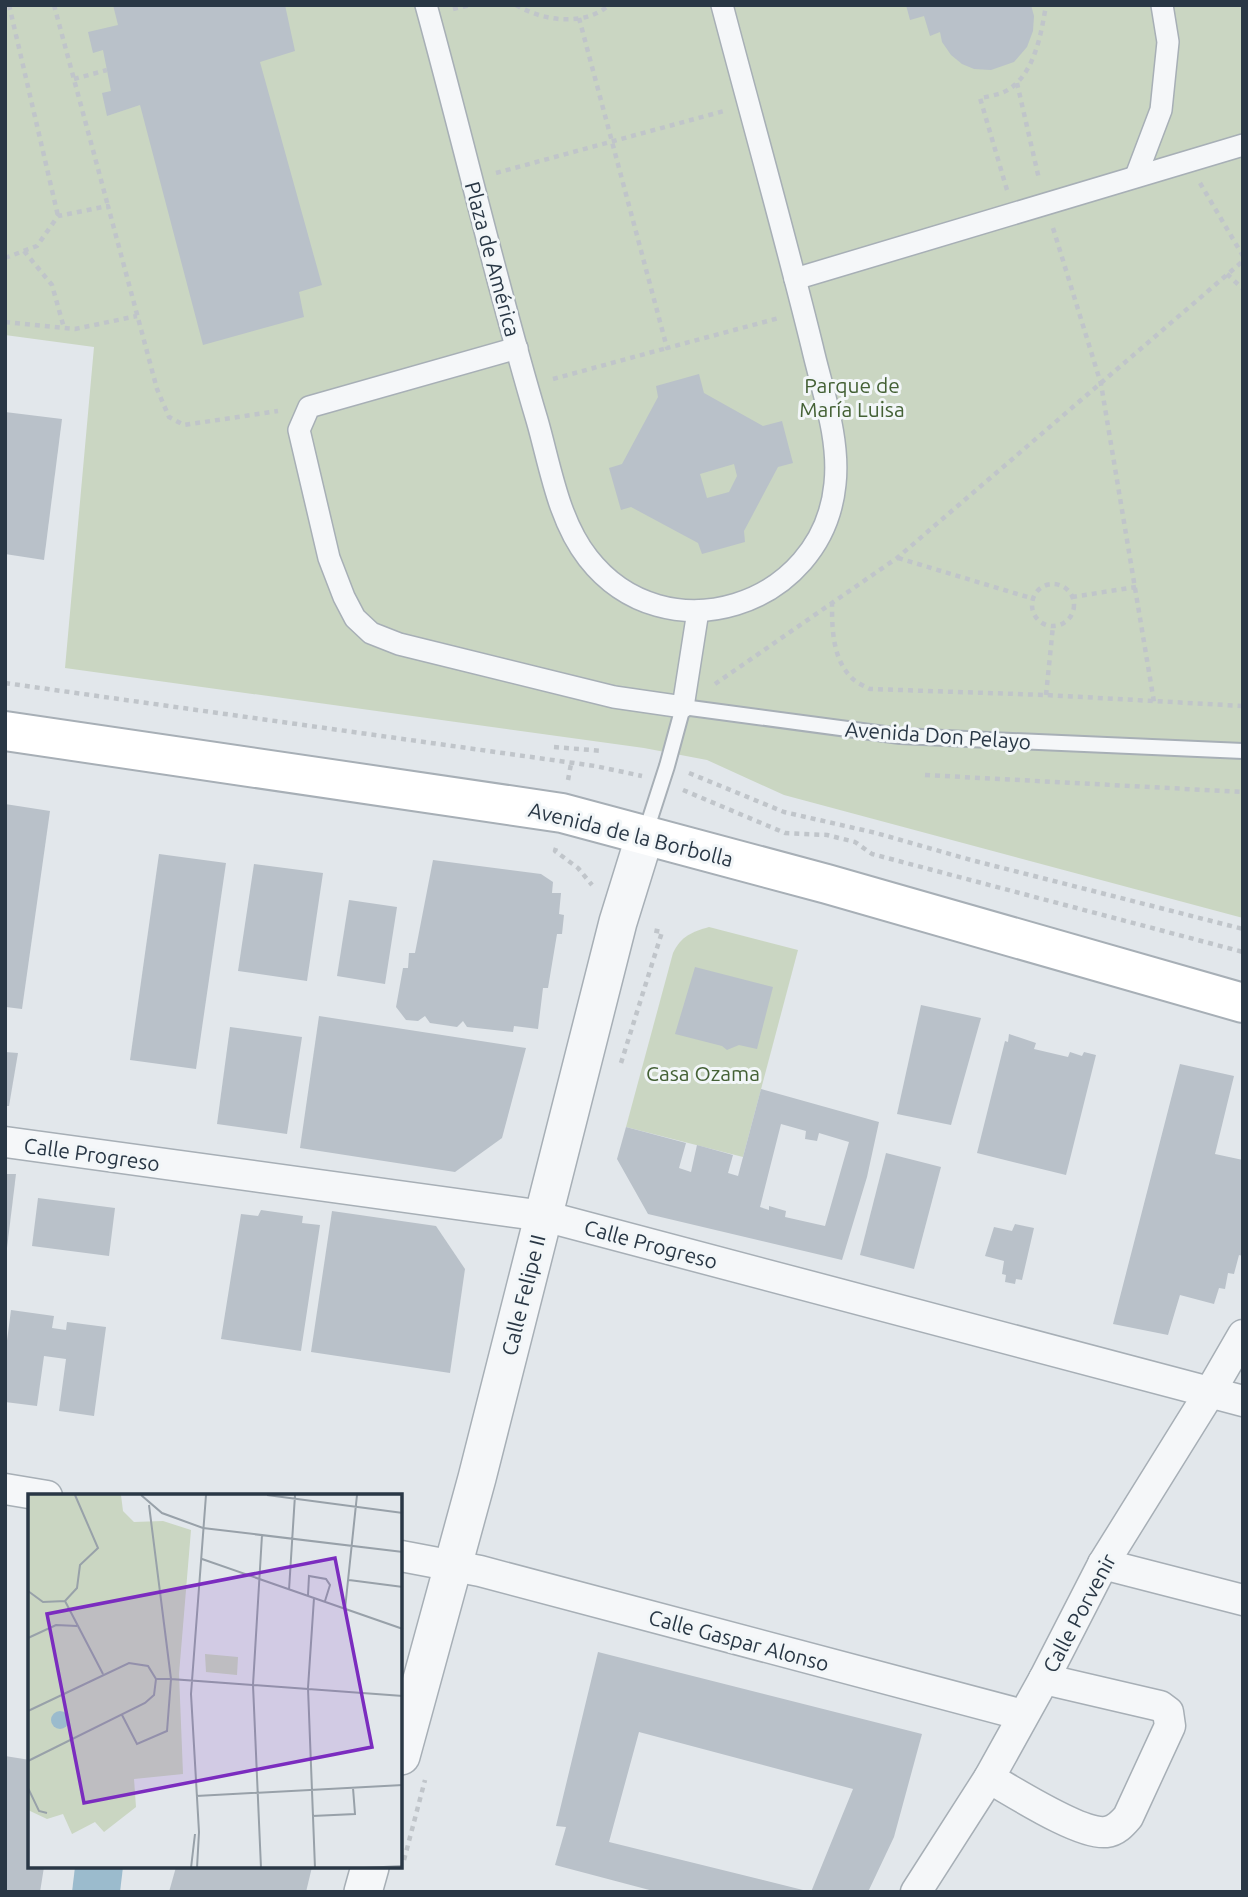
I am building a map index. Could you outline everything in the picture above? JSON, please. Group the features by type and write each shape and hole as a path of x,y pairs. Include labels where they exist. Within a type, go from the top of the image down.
{"main road":[{"name":"Avenida de la Borbolla","path":"5,731 562,813 1015,936 1243,1003"}],"street":[{"name":"Plaza de América","path":"425,5 527,386 564,512 574,536 588,558 605,576 625,591 673,609 698,611 724,608 748,601 771,589 791,574 808,554 821,532 830,508 835,485 836,459 832,431 803,311"},
{"path":"722,5 803,311"},
{"path":"1136,176 1161,110 1168,42 1162,5"},
{"path":"795,279 1243,145"},
{"path":"517,348 309,407 299,430 329,558 355,618 371,633 399,644 614,697 683,707 698,611"},
{"name":"Calle Felipe II","path":"402,1752 454,1565 618,922 645,835"},
{"name":"Calle Progreso","path":"5,1142 544,1216 1243,1401"},
{"name":"Calle Porvenir","path":"916,1892 989,1778 1103,1564 1243,1335"},
{"path":"5,1489 35,1494"},
{"name":"Calle Gaspar Alonso","path":"402,1556 454,1565 1023,1715"},
{"path":"1103,1564 1243,1600"},
{"path":"989,1778 1085,1830 1108,1833 1128,1817 1170,1726 1168,1712 1160,1706 1044,1679"},
{"path":"363,1892 369,1869"}],"lane":[{"name":"Avenida Don Pelayo","path":"683,707 900,736 1243,751"},
{"path":"645,835 683,707"}],"path":[{"path":"9,5 58,216"},
{"path":"54,5 157,389 169,417 184,425 309,407"},
{"path":"463,7 470,5"},
{"path":"516,5 530,13 552,19 579,18 609,5"},
{"path":"1014,213 980,98 1003,92 1017,83 1031,62 1041,35 1046,5"},
{"path":"579,18 667,348"},
{"path":"74,79 107,70"},
{"path":"1017,83 1045,204 1101,384 1154,702"},
{"path":"472,179 748,104"},
{"path":"683,707 897,558 1101,384 1243,258 1187,161"},
{"path":"5,258 37,246 58,216 108,206"},
{"path":"24,251 52,285 64,328"},
{"path":"1227,274 1243,289"},
{"path":"527,386 803,311"},
{"path":"5,322 75,329 137,316"},
{"path":"897,558 1034,599"},
{"path":"1050,584 1063,587 1072,597 1073,610 1070,617 1059,624 1053,626 1035,616 1034,599 1038,591 1050,584"},
{"path":"1072,597 1136,587"},
{"path":"832,602 832,632 840,662 851,679 870,689 1243,706"},
{"path":"1046,695 1053,626"},
{"path":"5,684 595,766"},
{"path":"554,747 603,751"},
{"path":"684,770 784,812 876,832 971,860 1243,929"},
{"path":"925,775 1243,792"},
{"path":"679,789 785,833 827,835 855,842 872,855 1243,952"},
{"path":"555,851 578,868 592,883 593,892"}],"green space":[{"name":"Parque de María Luisa","path":"5,5 1243,5 1243,918 784,795 707,760 644,748 65,668 94,347 5,335"},
{"name":"Casa Ozama","path":"709,927 798,950 743,1157 626,1127 673,953 688,936"}],"water":[{"path":"75,1869 123,1869 120,1892 72,1892"}],"building":[{"path":"113,5 285,5 295,51 260,62 322,285 299,292 304,317 203,345 140,105 107,116 102,93 111,91 103,50 93,53 88,32 118,25"},
{"path":"906,5 1031,5 1034,16 1033,31 1027,47 1014,62 991,70 974,69 951,55 942,42 940,32 930,36 924,16 910,20"},
{"path":"699,374 704,393 763,426 782,421 793,463 778,467 744,531 745,542 702,554 698,543 631,507 621,510 609,468 622,464 658,397 656,386","holes":["734,464 737,476 729,492 707,498 700,474"]},
{"path":"5,412 62,419 44,560 5,554"},
{"path":"5,804 50,811 22,1009 6,1007 5,1003"},
{"path":"159,854 226,863 196,1069 130,1060"},
{"path":"433,860 541,874 553,882 552,893 561,893 559,914 564,915 562,934 557,934 548,988 543,988 538,1029 514,1026 513,1032 467,1027 463,1021 457,1027 430,1023 425,1016 418,1021 406,1020 396,1007 403,968 408,968 409,953 415,953"},
{"path":"254,864 323,873 307,981 238,971"},
{"path":"349,900 397,907 385,984 337,976"},
{"name":"Casa Ozama","path":"695,967 773,987 757,1049 739,1045 727,1050 722,1046 675,1034"},
{"path":"921,1005 981,1018 951,1125 897,1114"},
{"path":"319,1016 526,1048 502,1138 455,1172 300,1148"},
{"path":"230,1027 302,1037 287,1134 217,1124"},
{"path":"1009,1034 1036,1043 1034,1049 1068,1057 1070,1052 1082,1056 1084,1052 1096,1055 1066,1175 977,1153"},
{"path":"5,1052 18,1053 9,1106 5,1106"},
{"path":"1180,1064 1234,1076 1215,1154 1243,1160 1243,1256 1239,1255 1234,1274 1228,1273 1225,1289 1219,1288 1214,1304 1180,1295 1168,1335 1113,1324"},
{"path":"761,1089 879,1122 867,1177 842,1260 648,1214 617,1159 626,1127 686,1143 679,1168 691,1172 697,1145 733,1155 728,1173 738,1176","holes":["781,1124 806,1131 805,1139 817,1141 819,1133 849,1142 825,1226 785,1217 786,1211 769,1206 769,1210 760,1207"]},
{"path":"886,1153 941,1167 914,1269 860,1255"},
{"path":"5,1174 16,1174 7,1248 5,1248"},
{"path":"38,1198 115,1208 109,1256 32,1246"},
{"path":"261,1210 303,1216 302,1223 320,1225 301,1351 221,1339 241,1214 258,1216"},
{"path":"332,1211 436,1226 465,1269 450,1373 311,1352"},
{"path":"1015,1224 1034,1228 1022,1280 1016,1279 1015,1284 1005,1282 1006,1275 1002,1274 1004,1261 985,1256 994,1227 1012,1231"},
{"path":"11,1310 54,1316 52,1328 66,1330 67,1322 106,1327 94,1416 59,1411 66,1359 44,1356 37,1406 5,1402 5,1356"},
{"path":"598,1652 922,1734 894,1837 868,1892 811,1892 657,1892 555,1865 566,1827 556,1826","holes":["639,1732 853,1789 811,1892 609,1842"]},
{"path":"5,1756 28,1760 28,1869 44,1869 40,1892 5,1892"},
{"path":"175,1869 312,1869 306,1892 169,1892"}]}
